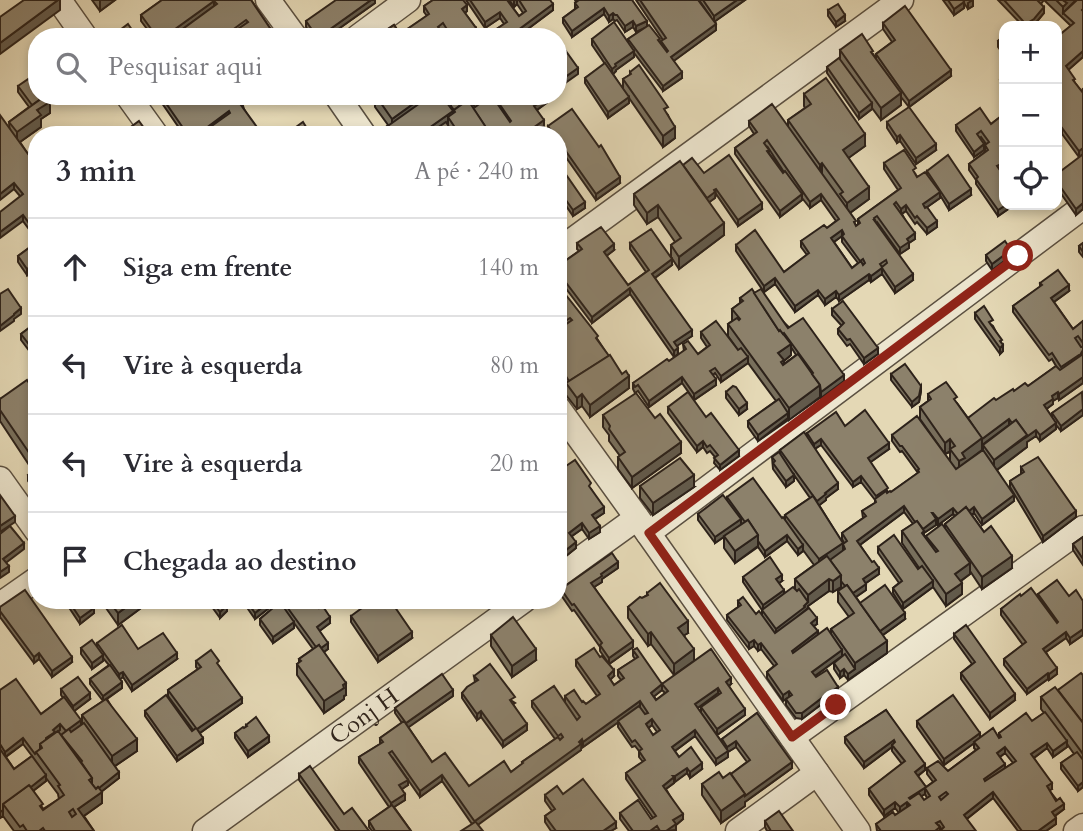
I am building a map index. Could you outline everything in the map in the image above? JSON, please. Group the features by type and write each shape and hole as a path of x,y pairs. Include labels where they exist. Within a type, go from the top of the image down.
{"street":[{"path":"59,0 79,28"},
{"path":"268,0 288,28"},
{"path":"370,28 408,0"},
{"path":"567,244 901,0"},
{"path":"134,105 150,126"},
{"path":"343,105 358,126"},
{"path":"567,570 643,526 1083,207"},
{"path":"567,420 858,831"},
{"path":"0,480 28,519"},
{"path":"792,737 1083,528"},
{"path":"0,605 28,585"},
{"name":"Conj H","path":"205,831 512,609"},
{"path":"738,831 817,773"},
{"path":"1076,831 1083,826"}],"building":[{"path":"24,0 58,0 0,43 0,17"},
{"path":"162,0 251,0 270,28 239,28 248,22 246,20 235,28 184,28 217,4 214,1 176,28 150,28 141,15"},
{"path":"336,0 371,0 332,28 311,28 306,21"},
{"path":"433,0 463,0 467,5 462,9 476,28 446,28 443,23 439,28 409,28 429,14 424,6"},
{"path":"470,0 507,0 519,16 526,11 519,0 550,0 553,4 521,28 498,28 507,22 500,12 485,22"},
{"path":"579,0 632,0 647,21 636,26 633,21 625,26 617,15 613,13 609,16 604,8 572,31 563,18 578,7 575,3"},
{"path":"640,0 698,0 716,24 671,57 682,72 663,86 628,39 649,25 668,51 661,41 666,38"},
{"path":"703,0 737,0 714,16"},
{"path":"948,0 963,0 964,2 954,9"},
{"path":"1004,0 1039,0 1044,7 1034,19 1023,21"},
{"path":"1056,0 1065,0 1067,3 1063,7"},
{"path":"1077,0 1083,0 1083,51 1066,66 1083,93 1083,148 1079,151 1062,128 1062,33 1074,23 1063,13"},
{"path":"838,4 845,15 836,22 828,10"},
{"path":"905,6 951,70 909,101 876,54 895,40 883,23"},
{"path":"614,22 634,51 612,69 592,39"},
{"path":"862,34 873,51 871,52 901,93 881,108 840,50"},
{"path":"567,53 578,68 567,76"},
{"path":"839,58 872,103 859,113 827,67"},
{"path":"605,63 629,97 608,112 585,78"},
{"path":"639,65 668,107 664,109 675,127 663,136 623,79"},
{"path":"826,78 865,134 843,150 869,187 847,203 840,194 843,192 788,120 811,104 804,94"},
{"path":"28,79 28,100 18,86"},
{"path":"772,104 856,221 856,226 860,223 858,219 901,188 884,163 904,150 916,168 913,170 917,177 925,172 940,192 923,204 937,221 927,228 917,216 915,218 906,205 901,209 896,202 894,204 915,233 907,239 909,242 900,248 877,216 874,220 913,274 895,287 882,268 839,295 836,291 825,299 818,290 795,306 775,278 764,286 736,245 755,230 784,272 809,253 801,241 824,225 827,228 839,219 821,194 810,202 767,140 764,143 769,150 767,151 802,194 780,211 735,148 757,132 749,121","holes":["842,230 842,236 860,261 863,259 863,265 861,261 852,268 831,238"]},
{"path":"33,105 45,105 37,110 41,115 17,132 9,122"},
{"path":"167,105 241,105 256,126 212,126 230,113 229,111 209,126 182,126"},
{"path":"382,105 411,105 392,119"},
{"path":"417,105 448,105 453,111 432,126 388,126"},
{"path":"461,105 471,105 485,126 454,126 448,117"},
{"path":"471,105 498,105 510,122 500,105 535,105 544,120 536,126 485,126"},
{"path":"909,107 936,144 916,158 887,122"},
{"path":"980,108 991,124 999,118 998,210 969,164 988,150 985,145 989,142 981,131 977,134 984,144 974,152 956,125"},
{"path":"572,109 599,147 601,145 620,177 596,194 567,153 567,126 548,126"},
{"path":"0,115 28,154 28,222 23,215 0,232 0,212 23,194 14,183 0,194"},
{"path":"729,155 762,203 738,220 716,189 707,198 683,165 692,158 704,173"},
{"path":"948,155 971,189 949,204 927,171"},
{"path":"1083,156 1083,203 1076,209 1062,189 1062,170"},
{"path":"680,161 724,223 679,257 671,245 681,238 658,205 647,213 634,194"},
{"path":"567,176 585,202 573,210 567,202"},
{"path":"601,227 614,244 604,252 628,285 649,270 630,243 651,229 672,259 652,274 692,330 674,342 678,348 674,351 630,288 592,317 567,284 567,260 582,249 577,243"},
{"path":"1005,241 1011,250 992,264 986,255"},
{"path":"28,249 28,268 27,269 18,256"},
{"path":"1058,270 1069,285 1051,298 1073,329 1083,321 1083,343 1078,336 1075,338 1083,350 1080,355 1061,367 1013,306"},
{"path":"8,289 21,308 0,326 0,294"},
{"path":"752,289 779,331 791,344 778,353 784,360 781,362 783,365 798,354 820,385 789,408 728,324 740,319 732,309 743,301 740,298"},
{"path":"761,289 788,328 803,318 844,375 821,392 813,373 784,333 779,331 754,293"},
{"path":"567,296 598,336 596,338 609,356 569,381 567,323 572,320 567,320"},
{"path":"843,301 878,348 864,358 850,339 847,340 838,329 844,323 832,309"},
{"path":"984,306 993,320 989,322 1002,340 1000,341 1003,345 1000,348 975,313"},
{"path":"716,321 738,350 741,348 748,357 721,376 715,368 710,371 716,379 694,394 682,377 649,401 638,385 635,387 633,383 686,349 683,344 688,341 698,354 710,345 701,332"},
{"path":"28,329 28,343 21,334"},
{"path":"1083,354 1083,377 1052,396 1053,399 1044,405 1056,423 1040,435 1036,430 1025,438 1027,435 1016,420 1012,423 1009,419 982,439 968,418 994,398 996,400 1025,383 1028,386 1056,366 1060,370"},
{"path":"610,355 622,374 626,371 629,376 590,405 582,394 577,398 567,382"},
{"path":"905,364 921,386 919,396 912,402 891,374"},
{"path":"28,382 28,451 0,410 0,399"},
{"path":"946,382 957,397 954,399 982,438 962,453 965,458 959,461 950,449 955,446 950,439 945,443 920,407 931,399 928,394"},
{"path":"733,386 747,403 739,409 726,392"},
{"path":"688,392 706,417 711,413 739,450 720,465 714,458 718,455 710,445 707,447 703,441 697,446 668,407"},
{"path":"1082,392 1083,409 1061,426 1052,413"},
{"path":"636,393 655,418 660,414 681,442 632,477 618,457 625,452 603,415"},
{"path":"779,399 788,413 758,435 748,421"},
{"path":"865,410 889,443 868,458 888,488 876,496 861,476 853,482 821,439 814,444 807,433 836,412 845,426"},
{"path":"917,416 956,469 983,450 1014,495 982,519 974,507 969,511 966,507 958,514 953,508 938,519 932,513 936,519 923,529 904,506 857,541 879,568 863,579 866,584 853,593 841,581 841,575 830,560 845,549 843,544 847,541 842,533 866,516 862,511 886,491 891,492 919,472 892,435"},
{"path":"1016,420 1027,435 994,460 983,445"},
{"path":"804,432 838,483 817,501 780,450"},
{"path":"779,452 794,475 786,481 773,463 775,461 772,457"},
{"path":"1038,457 1076,511 1043,536 1010,481 1024,472 1021,467"},
{"path":"680,458 694,475 653,503 640,486"},
{"path":"575,460 604,507 592,515 600,526 589,533 582,523 569,533 576,542 567,549 567,465"},
{"path":"753,478 803,545 798,549 787,535 765,551 748,520 745,522 727,497"},
{"path":"0,495 15,516 0,526"},
{"path":"723,495 741,519 715,537 698,514"},
{"path":"813,496 843,543 819,559 785,515"},
{"path":"966,507 984,532 991,526 1012,556 982,577 945,524"},
{"path":"748,520 758,535 735,551 724,536"},
{"path":"917,521 924,531 922,533 936,552 938,551 926,536 942,524 970,563 955,574 962,583 946,594 902,531"},
{"path":"10,526 24,543 3,559 9,566 0,572 0,534"},
{"path":"894,535 918,569 922,566 933,581 903,603 893,588 902,581 878,547"},
{"path":"1083,537 1083,559 1073,544"},
{"path":"612,553 618,562 591,583 633,641 609,658 600,645 602,643 567,598 567,585"},
{"path":"827,556 841,575 833,581 829,579 808,595 795,579"},
{"path":"770,557 782,575 776,579 784,590 763,605 743,577"},
{"path":"1057,580 1069,596 1076,590 1083,601 1083,629 1070,638 1066,632 1043,649 1057,668 1027,689 1004,659 1026,642 1001,609 1031,588 1057,623 1038,594"},
{"path":"660,583 688,621 678,628 694,649 674,664 651,632 648,634 628,607 640,597 648,595 647,593"},
{"path":"847,585 887,641 855,663 831,629 854,613 838,591"},
{"path":"885,585 905,613 880,631 860,603"},
{"path":"793,587 797,591 799,589 808,602 776,629 762,610"},
{"path":"25,590 28,594 28,609 38,609 72,657 52,671 39,653 34,657 0,611 0,607"},
{"path":"743,597 756,614 759,611 775,633 809,608 817,618 811,623 818,631 792,651 793,653 827,628 842,650 812,672 816,677 827,670 838,687 802,713 796,713 786,699 792,695 789,691 783,695 767,672 777,664 761,643 758,645 754,640 749,643 727,615 741,605 738,601"},
{"path":"74,609 93,609 80,618"},
{"path":"272,609 285,609 294,622 273,637 260,619"},
{"path":"289,609 325,609 330,617 317,627 328,643 321,648 319,645 316,647"},
{"path":"361,609 396,609 412,632 378,656 351,616"},
{"path":"513,617 536,649 512,666 491,635"},
{"path":"122,625 138,649 163,633 177,653 132,685 123,672 119,674 97,643"},
{"path":"966,625 1015,694 990,713 961,673 975,662 954,634"},
{"path":"92,640 103,655 92,663 81,648"},
{"path":"319,645 346,683 344,688 324,701 297,664 301,661 299,659"},
{"path":"594,648 614,670 608,676 614,685 624,678 618,670 638,657 633,650 637,648 662,684 711,649 731,678 726,682 745,709 717,729 701,707 721,693 718,688 695,704 728,751 716,759 695,730 672,747 679,757 691,747 702,763 690,772 687,768 673,776 663,786 683,814 673,820 676,824 666,831 660,831 657,826 650,831 633,831 620,813 638,800 651,819 656,816 626,773 645,760 639,751 642,749 635,740 632,742 618,721 639,706 645,714 648,713 640,701 583,742 582,739 579,742 581,744 475,821 483,831 461,831 475,822 442,775 420,791 392,751 389,753 408,780 399,785 405,794 391,803 359,757 383,742 380,738 404,721 432,762 445,753 469,786 504,761 511,772 558,737 560,740 563,737 561,734 558,736 532,701 554,686 577,720 580,717 565,696 574,690 586,704 600,694 576,660","holes":["662,684 668,691 656,700 651,693","652,719 660,730 653,735 646,724"]},
{"path":"211,650 242,698 197,729 203,738 177,756 145,711 166,695 192,731 196,728 168,690 201,667 196,661"},
{"path":"845,654 855,669 848,674 844,669 840,672 834,663"},
{"path":"490,664 515,697 510,700 527,724 503,741 481,711 477,714 462,693 478,680 474,676"},
{"path":"110,665 122,682 103,696 90,679"},
{"path":"1081,673 1083,675 1083,723 1058,690"},
{"path":"442,674 453,690 406,723 395,708"},
{"path":"78,677 90,693 73,706 61,689"},
{"path":"16,679 41,714 64,697 81,720 66,731 60,724 53,730 55,732 40,744 40,749 35,754 23,738 5,752 0,744 0,690"},
{"path":"1055,687 1083,723 1083,754 1041,697"},
{"path":"953,695 980,733 944,759 917,721"},
{"path":"106,699 137,739 112,756 82,715"},
{"path":"886,710 925,764 915,772 926,787 909,798 919,793 924,800 930,796 925,788 936,780 927,768 938,761 948,771 979,748 974,742 993,728 999,738 999,733 1026,713 1032,721 1045,712 1067,741 1053,751 1047,743 1031,754 1052,783 1047,786 1056,801 1060,798 1064,804 1052,812 1056,818 1038,831 1022,831 993,792 964,815 976,831 940,831 944,827 940,821 936,823 940,827 935,831 881,831 876,824 893,812 895,815 910,805 907,802 900,807 895,802 884,810 869,789 905,761 892,745 894,740 864,762 845,737","holes":["1005,747 1016,761 985,781 984,779 1005,764 997,753"]},
{"path":"757,713 792,762 745,796 731,774 750,760 736,741 727,747 722,739"},
{"path":"256,717 269,736 248,751 235,733"},
{"path":"84,723 119,772 96,789 82,761 61,735"},
{"path":"58,731 92,778 89,780 102,792 78,809 94,831 45,831 43,828 39,831 27,831 23,825 20,827 3,804 29,785 43,804 40,806 43,810 64,795 58,786 60,785 36,752 42,748 40,744"},
{"path":"0,749 14,769 32,756 46,775 3,804 3,810 0,812"},
{"path":"1077,752 1083,760 1083,782 1078,786 1061,763"},
{"path":"310,766 344,814 352,808 369,831 340,831 299,774"},
{"path":"719,772 723,778 730,773 745,794 721,811 702,784"},
{"path":"583,779 616,822 603,831 556,831 545,816 555,809 545,795 557,786 563,794"},
{"path":"392,805 411,831 375,831 369,821"},
{"path":"779,811 793,831 771,831 765,821"}],"route":[{"path":"836,705 792,737 649,533 1018,256"}]}
